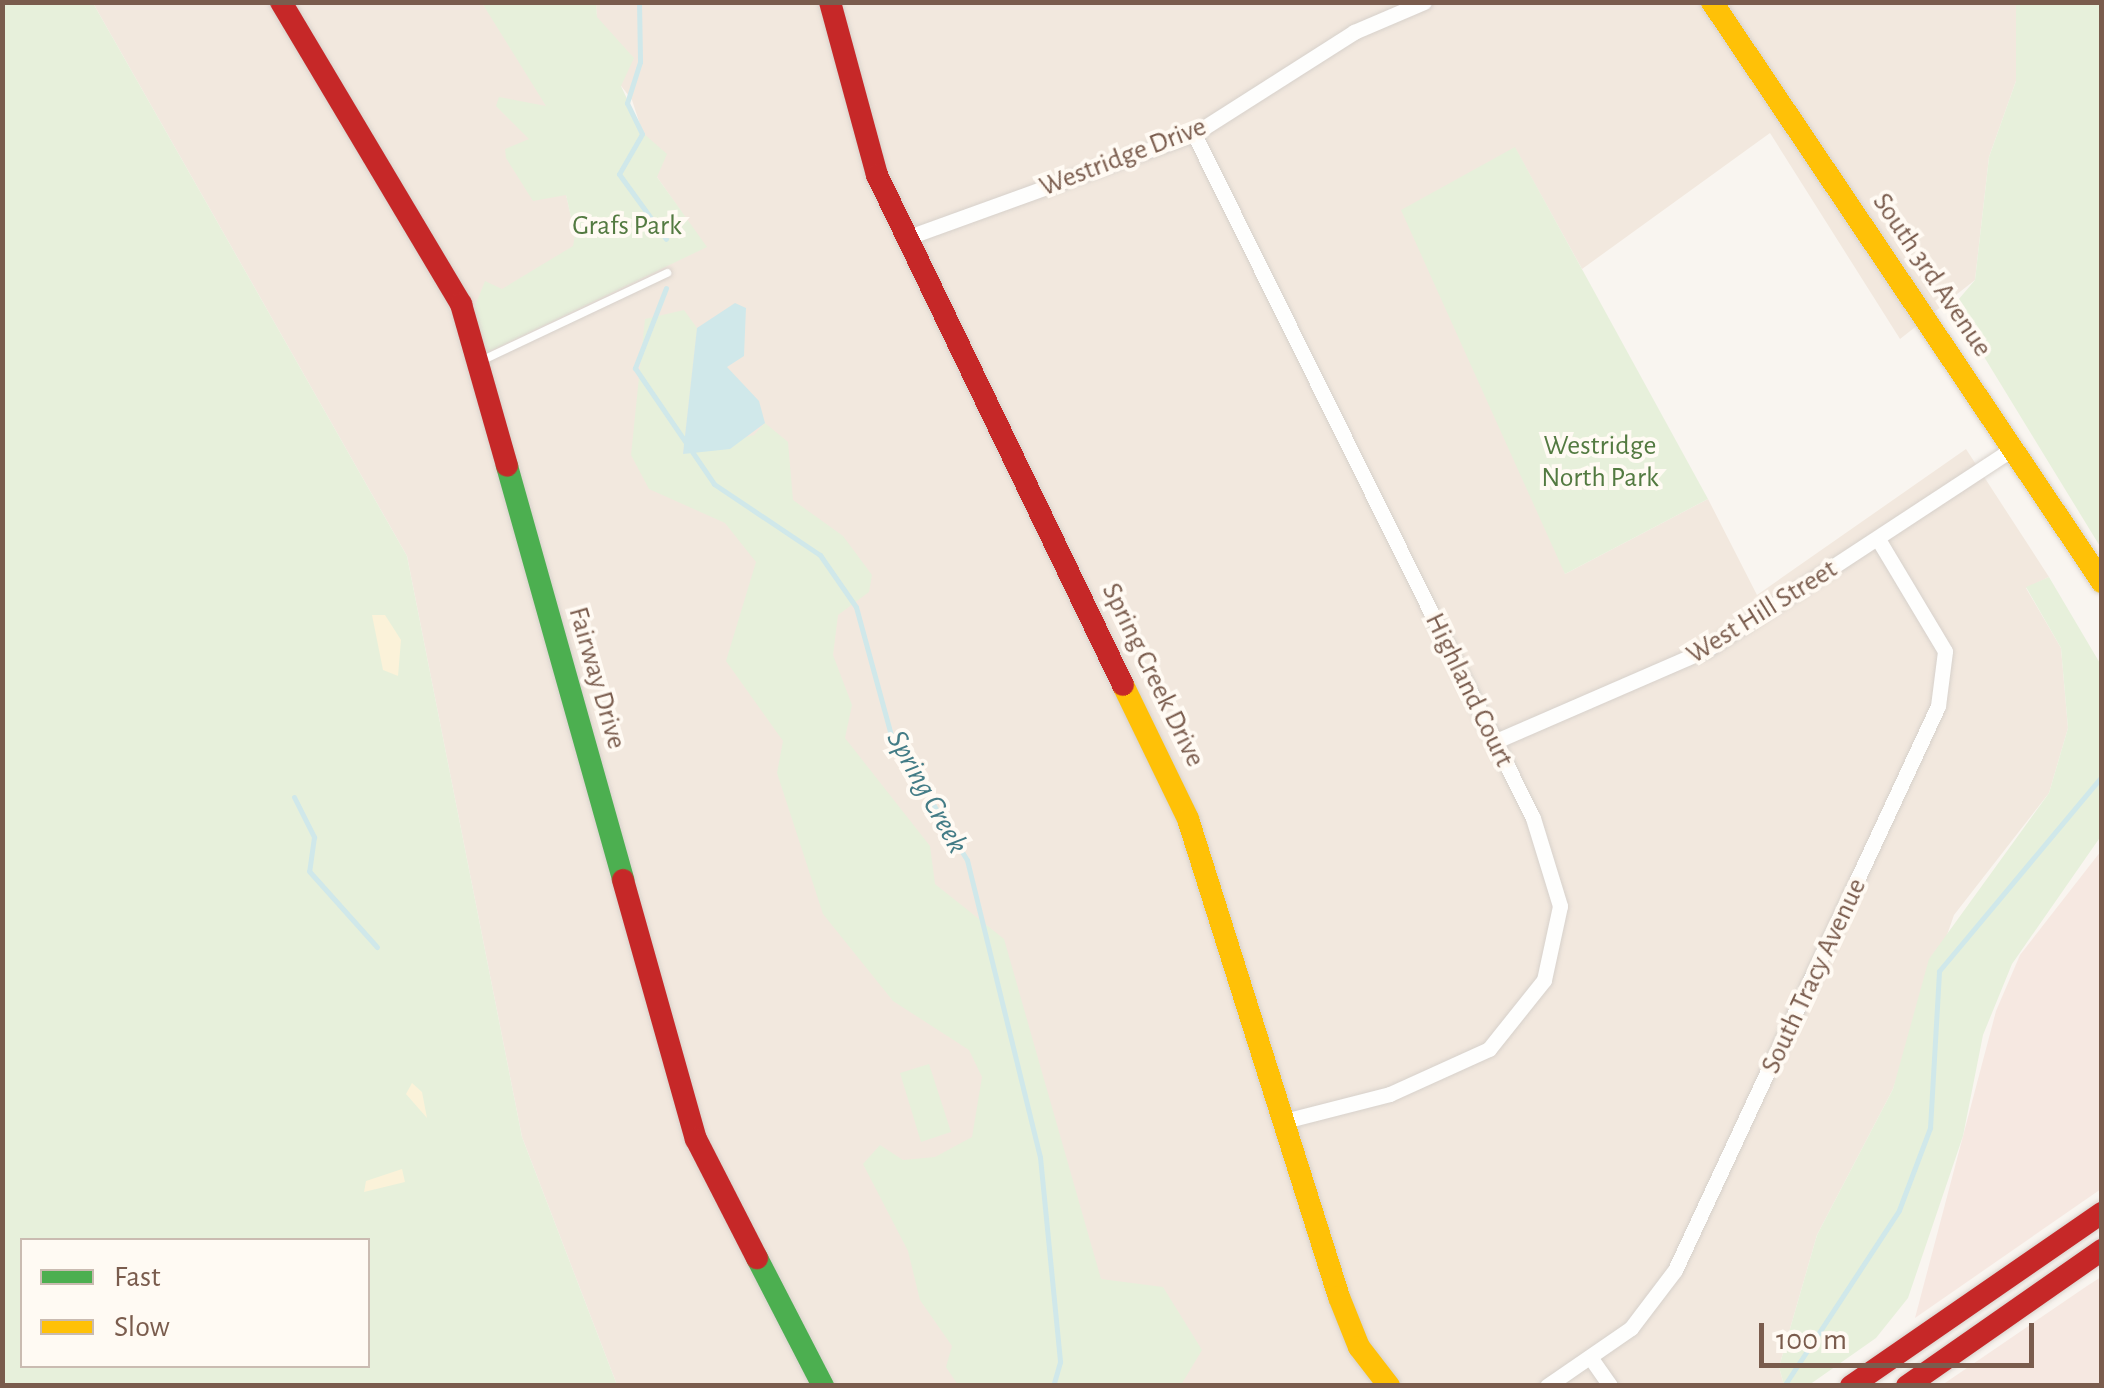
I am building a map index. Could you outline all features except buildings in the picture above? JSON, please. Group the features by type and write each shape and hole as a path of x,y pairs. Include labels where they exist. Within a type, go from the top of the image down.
{"street":[{"name":"Fairway Drive","path":"282,2 448,275 478,362 696,1139 823,1386"},
{"name":"Spring Creek Drive","path":"830,2 877,175 1188,819 1359,1347 1389,1386"},
{"name":"Westridge Drive","path":"1379,20 1396,2"},
{"name":"Westridge Drive","path":"906,238 1194,134 1379,20 1424,2"},
{"name":"South 3rd Avenue","path":"1712,2 2102,582"},
{"name":"Highland Court","path":"1194,134 1494,742 1558,888 1557,943 1536,996 1503,1038 1458,1068 1284,1121"},
{"name":"West Hill Street","path":"1494,742 1706,650 2012,448"},
{"name":"South Tracy Avenue","path":"1590,1356 1646,1312 1676,1270 1938,706 1945,651 1878,539"},
{"path":"1852,1386 2102,1212"},
{"path":"1907,1386 2102,1250"},
{"path":"1547,1386 1590,1356 1610,1386"}],"lane":[{"path":"478,362 667,273"},
{"path":"1937,1326 1953,1354"}],"shaded area":[{"path":"93,3 482,3 543,91 578,248 706,247 657,177 632,100 598,56 596,3 2016,3 2016,81 1989,157 1975,280 1900,339 1770,133 1582,269 1515,148 1565,574 1708,499 1757,595 1966,449 2049,577 2026,588 2061,648 2068,728 2049,793 1954,915 1893,1089 1817,1235 1779,1367 1784,1385 617,1385 522,1137 407,556"},
{"path":"2101,851 2101,1189 1915,1318 1996,1011 2020,955"},
{"path":"2101,1277 2101,1385 1942,1385 2087,1286"}],"green space":[{"path":"3,3 93,3 407,556 522,1137 617,1385 3,1386"},
{"name":"Grafs Park","path":"482,3 596,3 597,17 634,58 621,86 643,133 667,154 657,177 707,247 484,354 473,311 485,281 502,289 573,246 575,235 566,195 533,201 506,158 505,149 529,139 496,106 499,97 546,106"},
{"path":"2016,3 2101,3 2101,548 1953,306 1975,280 1989,157 2016,81"},
{"name":"Westridge North Park","path":"1515,147 1708,499 1565,574 1401,210"},
{"path":"684,310 697,328 683,454 754,435 765,423 788,442 793,500 843,536 872,575 869,592 838,615 833,655 852,705 845,738 930,846 935,884 1004,939 1101,1279 1163,1287 1202,1350 1181,1385 958,1385 946,1367 952,1346 920,1300 908,1251 863,1164 880,1145 903,1160 935,1157 972,1137 982,1077 969,1050 893,1001 823,914 777,773 783,741 726,661 756,562 725,523 649,489 631,455 645,319"},
{"path":"2049,577 2101,665 2101,836 2012,964 1983,1035 1963,1136 1908,1298 1876,1338 1809,1385 1784,1385 1779,1367 1817,1235 1893,1089 1929,959 2049,793 2068,728 2061,648 2026,587"},
{"path":"929,1064 951,1132 921,1142 900,1073"}],"sand":[{"path":"372,615 385,615 401,640 398,676 383,670"},
{"path":"412,1083 422,1092 427,1118 406,1094"},
{"path":"402,1169 405,1182 364,1192 366,1181"}],"water":[{"path":"735,303 746,308 744,356 727,367 759,401 765,423 730,449 683,454 697,328"}],"waterway":[{"name":"Spring Creek","path":"639,2 640,62 627,103 642,134 619,174 666,239"},
{"name":"Spring Creek","path":"666,288 635,368 714,484 820,555 856,607 891,735 967,860 1040,1157 1060,1362 1053,1386"},
{"path":"1784,1386 1899,1210 1930,1128 1939,971 2102,776"},
{"path":"294,797 314,837 309,871 377,947"}],"traffic: fast":[{"path":"507,466 623,880"},
{"path":"757,1258 823,1386"}],"traffic: slow":[{"path":"1712,2 2102,582"},
{"path":"1123,685 1188,819 1339,1297 1359,1347 1389,1386"}],"traffic: jam":[{"path":"281,2 461,304 507,466"},
{"path":"830,2 877,175 1123,685"},
{"path":"623,880 696,1139 757,1258"},
{"path":"1851,1386 2102,1213"},
{"path":"1907,1386 2102,1250"}]}
